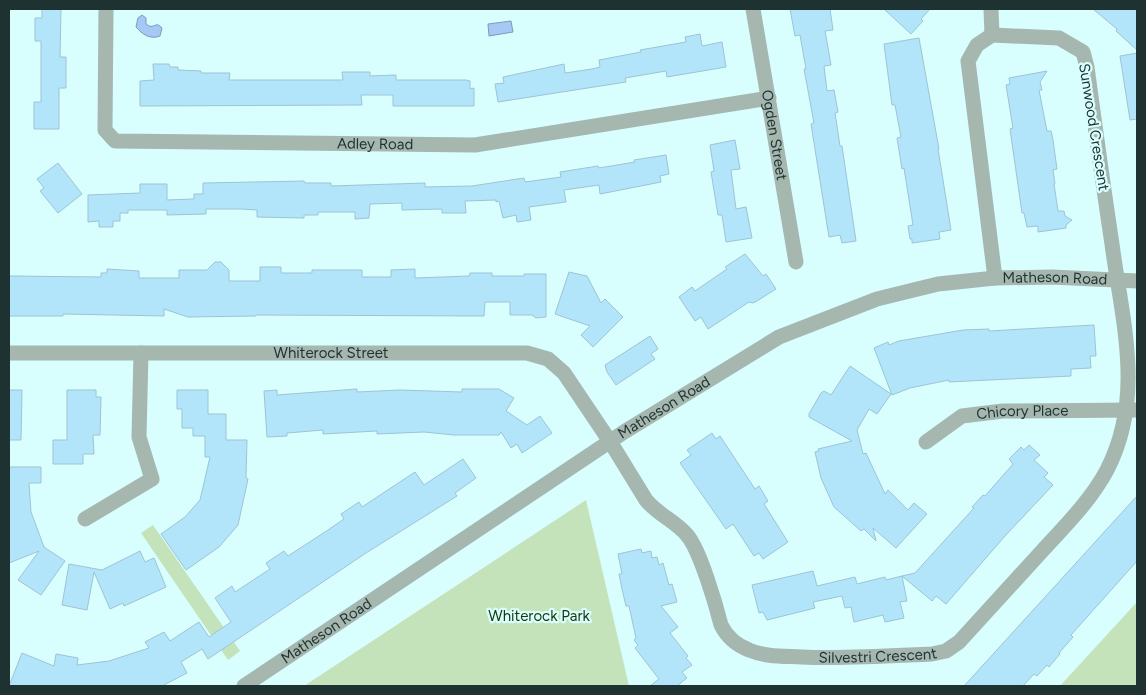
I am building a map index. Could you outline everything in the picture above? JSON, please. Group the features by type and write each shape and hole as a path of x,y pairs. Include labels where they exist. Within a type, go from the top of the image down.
{"street":[{"name":"Adley Road","path":"106,9 105,130 116,141 475,145 769,98"},
{"name":"Ogden Street","path":"753,9 796,262"},
{"path":"990,9 992,35 977,45 968,61 995,278"},
{"name":"Sunwood Crescent","path":"992,35 1059,38 1083,52 1087,67 1117,280"},
{"name":"Matheson Road","path":"244,686 630,429 779,337 877,299 938,284 995,278 1052,276 1137,281"},
{"name":"Silvestri Crescent","path":"610,443 652,508 688,536 695,548 721,626 725,634 737,644 749,651 770,656 838,659 932,654 946,651 959,642 1073,518 1094,491 1107,470 1126,418 1132,410 1128,350 1117,280"},
{"name":"Whiterock Street","path":"9,353 527,353 548,359 564,373 610,443"},
{"path":"85,519 152,479 139,438 141,353"},
{"name":"Chicory Place","path":"926,442 962,416 1003,412 1132,410"}],"green space":[{"name":"Whiterock Park","path":"586,500 629,686 304,686"},
{"path":"153,525 240,651 228,660 141,533"},
{"path":"1137,602 1137,686 1060,686"}],"water":[{"path":"142,15 146,18 146,24 149,26 158,25 162,28 160,36 146,36 136,27 138,18"},
{"path":"511,21 513,32 489,36 488,24"}],"building":[{"path":"42,9 61,9 60,57 66,57 66,88 59,88 59,129 34,129 34,102 41,102 41,41 35,41 35,18 42,18"},
{"path":"790,9 830,9 833,30 825,31 831,65 824,66 827,91 834,90 838,112 835,113 840,146 842,146 856,241 842,243 840,235 829,237 811,124 814,123 804,69 806,69 800,35 795,36"},
{"path":"884,9 930,9 921,19 923,21 911,34"},
{"path":"1093,9 1137,9 1137,50 1116,31 1117,29"},
{"path":"700,34 702,46 722,42 726,67 667,77 666,71 625,78 626,82 498,102 495,84 504,83 503,77 564,64 565,73 592,69 600,67 599,60 686,42 685,37"},
{"path":"919,38 951,230 939,232 940,239 912,243 908,226 913,225 897,138 901,137 895,105 892,105 884,44"},
{"path":"1137,53 1137,119 1130,120 1120,56"},
{"path":"153,64 169,64 170,67 178,67 178,70 201,71 201,73 230,73 229,80 343,80 342,72 370,72 370,76 396,75 396,80 466,80 470,81 470,89 474,88 474,106 393,106 393,95 361,95 362,105 140,106 140,81 154,80"},
{"path":"1047,71 1040,82 1042,90 1039,90 1047,131 1051,131 1053,140 1057,169 1053,170 1058,211 1064,211 1065,216 1072,220 1066,225 1066,228 1038,232 1038,226 1027,227 1024,213 1022,213 1010,129 1013,128 1006,85 1010,84 1009,78"},
{"path":"735,140 740,169 731,170 736,209 746,207 752,238 726,242 722,215 718,215 711,172 714,171 710,145"},
{"path":"666,155 669,174 660,176 661,182 600,194 599,185 564,190 566,202 529,207 531,220 517,222 516,215 503,218 499,201 496,202 496,200 465,201 466,213 442,213 442,209 402,210 402,203 370,204 369,218 355,219 355,212 318,212 318,215 304,215 304,218 257,217 257,210 206,209 206,214 167,215 167,210 128,210 128,213 120,213 120,221 113,221 113,227 99,227 99,221 88,222 88,195 140,193 140,184 167,184 167,200 194,199 194,194 203,194 203,183 304,181 305,183 331,183 331,186 425,183 425,187 472,186 524,178 525,182 561,177 560,172 598,166 599,168"},
{"path":"58,163 82,194 58,213 40,191 44,188 37,179"},
{"path":"745,254 763,276 766,274 776,289 753,303 749,302 708,329 701,317 695,321 679,297 692,287 695,291"},
{"path":"215,262 221,262 229,270 229,281 260,281 260,267 281,267 281,273 312,273 312,270 362,270 362,277 391,277 391,270 415,269 415,278 469,276 470,273 492,273 492,276 546,274 546,317 536,318 532,315 510,315 510,302 485,302 484,316 256,315 188,317 164,309 164,316 63,314 63,316 9,316 9,276 101,277 101,273 107,273 107,269 139,271 139,278 179,278 179,270 207,270"},
{"path":"569,272 587,276 601,303 605,299 623,317 593,347 581,335 590,326 555,314"},
{"path":"1094,325 1096,356 1090,356 1091,368 1071,369 1071,376 949,382 949,380 910,388 892,395 874,348 888,342 889,345 899,341 963,330 989,329 989,331"},
{"path":"650,336 658,349 651,354 655,359 616,385 607,372 605,365"},
{"path":"850,366 891,394 877,414 869,409 857,430 863,454 866,453 885,494 888,490 908,510 914,503 927,514 896,548 873,528 876,541 864,529 861,531 834,507 821,478 815,452 819,451 818,449 852,441 809,417 809,414 821,393 824,391 831,395"},
{"path":"357,389 357,392 400,390 462,392 462,389 499,389 514,398 506,411 527,425 540,416 552,433 522,453 517,444 511,448 501,432 499,435 454,435 424,432 377,434 377,431 323,434 323,430 267,437 264,391 277,390 277,395"},
{"path":"9,390 22,390 21,440 9,440"},
{"path":"67,390 96,390 96,397 101,397 100,435 93,435 94,454 83,454 83,464 53,464 53,440 67,440"},
{"path":"177,390 208,390 208,414 226,414 226,440 247,440 246,478 248,479 238,525 219,547 186,570 161,534 185,517 200,500 210,457 205,457 205,436 193,436 193,428 182,428 182,409 177,409"},
{"path":"712,433 716,439 720,436 755,489 759,486 768,501 764,504 788,542 763,559 759,553 754,556 733,524 726,529 680,463 691,455 687,450"},
{"path":"1029,445 1040,455 1034,460 1048,473 1044,477 1053,485 1005,536 946,604 936,596 932,601 902,576 915,573 974,508 972,507 983,495 985,496 1013,464 1009,459 1021,447 1024,450"},
{"path":"463,459 476,478 455,493 457,496 366,553 208,659 202,649 181,662 187,673 162,686 9,686 22,653 54,666 56,654 78,658 77,665 109,661 149,648 145,642 164,632 170,641 199,622 209,637 231,622 215,598 232,586 235,592 270,569 266,563 284,551 288,556 325,532 344,519 341,514 359,502 362,507 415,472 424,485"},
{"path":"9,467 41,467 41,483 29,483 31,512 44,547 65,561 41,595 18,580 39,551 9,563"},
{"path":"1137,496 1137,561 1071,635 1073,637 1049,667 1047,665 1037,676 1034,674 1023,686 964,686"},
{"path":"641,549 642,553 651,551 652,558 657,557 659,565 663,563 669,585 672,584 677,602 661,606 678,627 670,633 688,656 686,658 692,665 682,672 687,678 677,686 650,686 659,679 635,648 638,645 634,640 636,638 629,606 626,606 622,589 619,574 622,574 618,554"},
{"path":"140,551 145,562 154,558 166,587 124,606 123,603 110,609 94,572 87,610 62,605 69,564 102,570"},
{"path":"813,571 817,586 855,577 857,584 885,577 886,580 902,576 907,601 900,602 904,618 885,622 883,615 854,622 851,607 845,608 842,596 813,602 815,608 767,620 763,612 759,613 752,585"}]}
